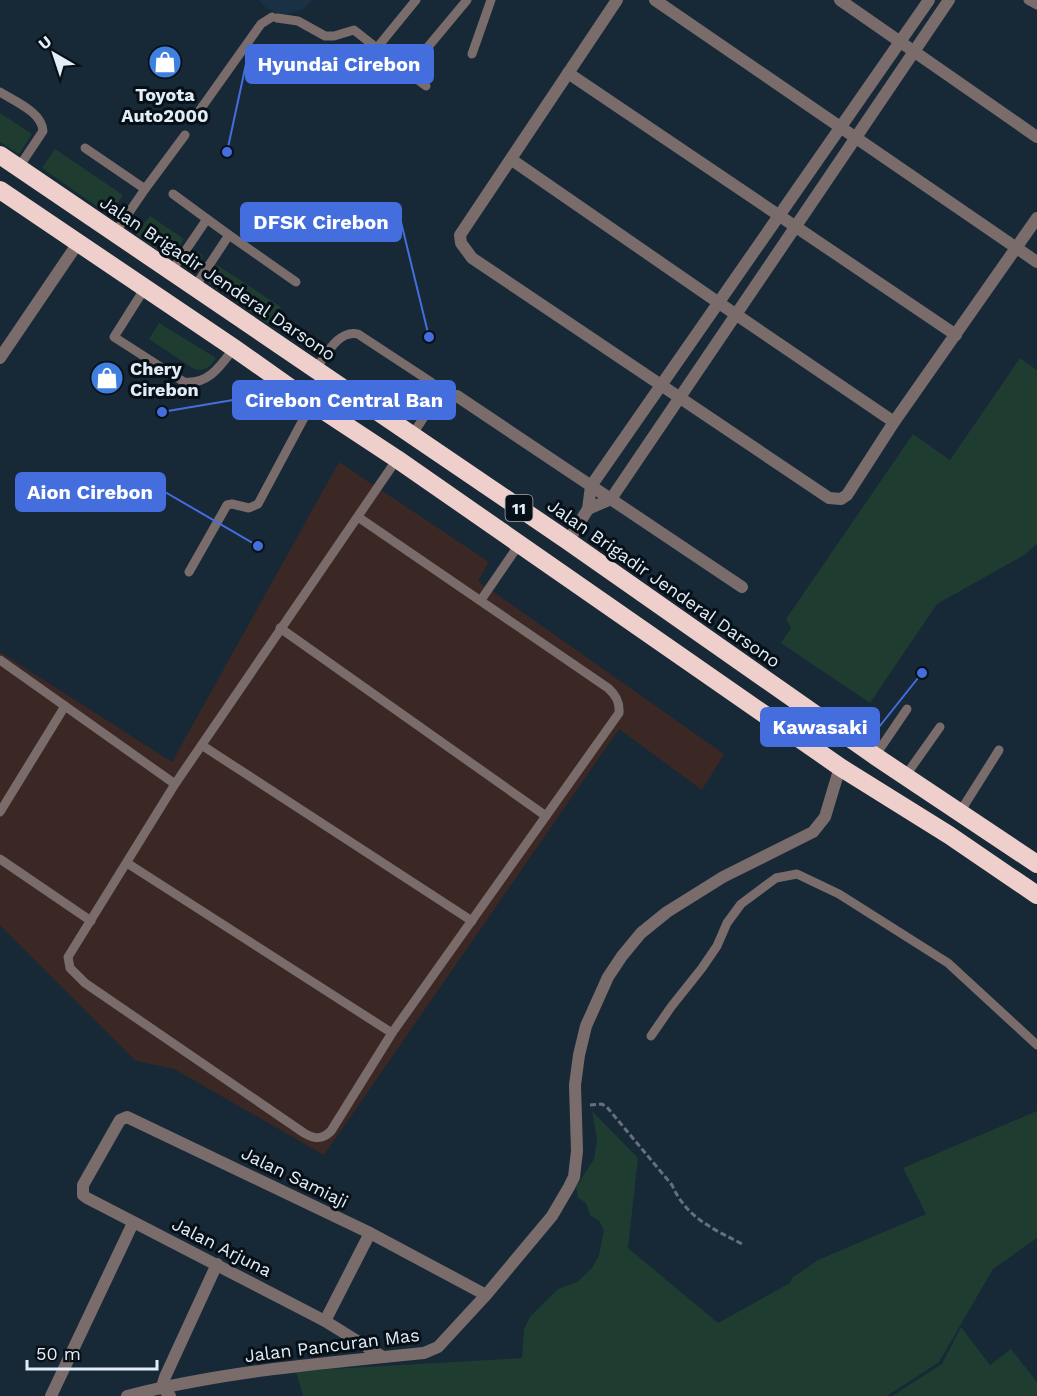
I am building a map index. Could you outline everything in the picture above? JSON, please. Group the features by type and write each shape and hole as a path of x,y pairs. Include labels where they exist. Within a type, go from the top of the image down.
{"highway":[{"name":"Jalan Brigadir Jenderal Darsono","path":"0,155 568,541 875,756 1037,864"},
{"name":"11","path":"0,190 520,543 840,767 949,835 1037,895"}],"street":[{"path":"617,0 460,235 461,243 472,258 824,495 835,500 847,495 894,422 1037,218"},
{"path":"655,0 1037,262"},
{"path":"840,0 1037,137"},
{"path":"568,541 588,509 591,486 929,0"},
{"path":"588,509 611,499 949,0"},
{"path":"568,73 956,334"},
{"path":"512,160 894,422"},
{"path":"0,358 78,243"},
{"path":"457,396 742,587"},
{"name":"Jalan Pancuran Mas","path":"127,1396 166,1392 282,1366 431,1352 438,1347 486,1295 552,1216 569,1187 577,1151 575,1085 579,1055 586,1026 608,977 622,956 641,933 675,906 723,877 813,832 825,817 840,767"},
{"name":"Jalan Samiaji","path":"101,1154 118,1122 127,1117 370,1233 486,1295"},
{"name":"Jalan Arjuna","path":"101,1154 83,1185 83,1195 92,1202 325,1321 382,1357"},
{"path":"51,1396 133,1223"},
{"path":"325,1321 370,1233"},
{"path":"166,1392 167,1371 217,1264"}],"lane":[{"path":"376,49 416,0"},
{"path":"407,72 467,0"},
{"path":"472,54 490,0"},
{"path":"1028,0 1037,6"},
{"path":"197,114 261,24 275,17 298,21 326,36 354,30 426,86"},
{"path":"0,92 39,117 42,122 43,130 19,167"},
{"path":"115,233 185,135"},
{"path":"84,148 145,189"},
{"path":"173,194 296,282"},
{"path":"171,272 207,219"},
{"path":"194,288 229,235"},
{"path":"145,288 114,338 184,382 193,383 212,374 234,348"},
{"path":"315,370 341,338 352,332 431,381 435,385 435,392 429,408 412,435"},
{"path":"189,572 227,505 249,508 258,504 312,403"},
{"path":"358,517 608,688 619,703 619,713 392,1033 330,1131 326,1136 316,1138 295,1127 75,974 70,968 68,957 175,784 397,459"},
{"path":"482,600 520,543"},
{"path":"280,628 546,816"},
{"path":"0,660 175,784"},
{"path":"0,812 65,706"},
{"path":"875,756 907,709"},
{"path":"906,775 940,727"},
{"path":"203,746 472,921"},
{"path":"960,812 999,750"},
{"path":"0,859 91,921"},
{"path":"127,863 392,1033"},
{"path":"651,1036 702,968 717,946 727,923 741,904 776,878 797,874 839,894 948,963 1037,1045"}],"path":[{"path":"576,1106 601,1104 606,1106 672,1185 679,1200 702,1223 744,1245"}],"shaded area":[{"path":"259,0 313,0 303,9 282,16 265,7"},
{"path":"339,462 489,562 478,581 724,754 702,790 619,729 324,1155 174,1069 136,1061 0,925 0,652 172,762"}],"green space":[{"path":"0,113 32,134 19,154 0,142"},
{"path":"55,149 123,195 109,215 42,168"},
{"path":"150,216 184,239 170,259 136,235"},
{"path":"193,249 203,256 191,272 181,265"},
{"path":"217,265 281,307 268,324 206,281"},
{"path":"159,323 216,358 212,364 201,370 194,369 149,339"},
{"path":"1020,358 1037,370 1037,544 1024,555 937,604 870,703 781,643 791,628 786,619 913,434 950,460"},
{"path":"592,1111 638,1158 628,1248 718,1323 790,1283 792,1278 818,1260 926,1214 903,1168 1037,1111 1037,1238 993,1269 939,1362 887,1396 303,1396 296,1371 522,1358 524,1329 530,1317 558,1289 577,1282 592,1268 599,1255 604,1230 599,1221 590,1215 586,1203 578,1198 576,1187 594,1159 597,1139"},
{"path":"961,1327 990,1365 1011,1349 1037,1382 1037,1396 892,1396 942,1364"}],"place":[{"name":"Toyota Auto2000","path":"165,62"},
{"name":"Hyundai Cirebon","path":"227,152"},
{"name":"DFSK Cirebon","path":"429,337"},
{"name":"Chery Cirebon","path":"107,378"},
{"name":"Cirebon Central Ban","path":"162,412"},
{"name":"Aion Cirebon","path":"258,546"},
{"name":"Kawasaki","path":"922,673"}]}
